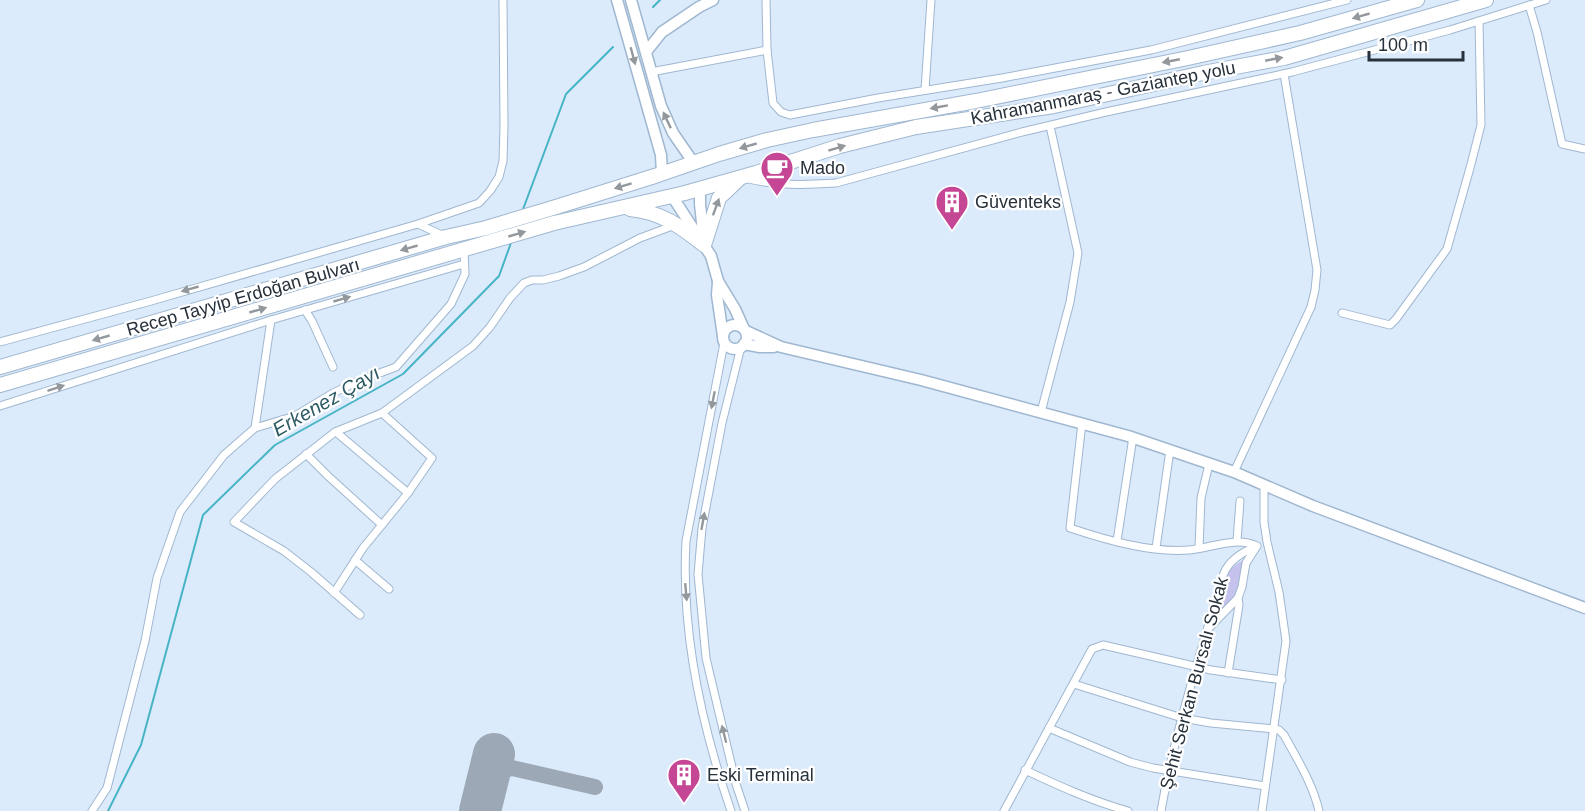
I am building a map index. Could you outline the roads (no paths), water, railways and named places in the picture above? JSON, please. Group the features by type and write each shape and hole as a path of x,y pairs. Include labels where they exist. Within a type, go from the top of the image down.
{"highway":[{"name":"Kahramanmaraş - Gaziantep yolu","path":"556,207 767,140 987,99 1188,58 1300,33 1417,0"},
{"name":"Kahramanmaraş - Gaziantep yolu","path":"554,224 679,194 756,173 840,146 916,127 1054,106 1203,73 1284,58 1486,0"},
{"path":"693,162 700,175 700,188"},
{"path":"662,174 665,184 679,194"},
{"path":"622,208 639,209 660,215 677,224 704,245 719,198 740,177"},
{"name":"Recep Tayyip Erdoğan Bulvarı","path":"0,367 556,207"},
{"name":"Recep Tayyip Erdoğan Bulvarı","path":"0,385 554,224"}],"street":[{"path":"0,342 418,224 479,203 499,177 503,161 503,0"},
{"path":"617,0 661,155 662,174"},
{"path":"631,0 661,106 673,133 693,162"},
{"path":"646,52 662,32 713,0"},
{"path":"766,0 767,50 773,103 785,114 790,115 1151,50 1347,0"},
{"path":"924,90 931,0"},
{"path":"740,177 765,184 836,183 1106,112 1284,74 1450,30 1546,0"},
{"path":"1529,5 1562,144 1585,149"},
{"path":"1342,313 1390,325 1447,249 1481,125 1479,21"},
{"path":"651,72 767,50"},
{"path":"1234,472 1311,307 1315,290 1317,270 1284,74"},
{"path":"1041,412 1070,302 1078,253 1050,126"},
{"path":"700,188 704,245"},
{"path":"679,194 711,256 718,281 735,309 747,338 722,423 702,528 698,574 706,658 738,791 745,811"},
{"path":"418,224 446,237"},
{"path":"360,615 284,551 234,522 275,479 306,454 336,432 382,413 473,346 524,283 560,276 584,267 640,238 677,224"},
{"path":"92,811 107,788 145,641 157,578 180,512 224,455 255,428 296,416 333,393 396,366 451,304 465,274 464,250"},
{"name":"Recep Tayyip Erdoğan Bulvarı","path":"0,406 271,320 464,264"},
{"path":"718,281 717,295 727,346 734,349 743,346 781,346"},
{"path":"305,310 333,367"},
{"path":"255,428 271,320"},
{"path":"731,811 712,751 694,677 684,571 686,541 726,328 733,325 781,346 906,376 1132,437 1234,472 1313,506 1585,608"},
{"path":"334,592 355,560 408,493 432,458 382,413"},
{"path":"1082,423 1070,528 1117,541 1156,548 1190,550 1237,541 1257,546 1246,563 1238,598 1208,629"},
{"path":"336,432 408,493"},
{"path":"1117,541 1132,437"},
{"path":"1156,548 1170,450"},
{"path":"306,454 382,525"},
{"path":"1199,548 1201,498 1209,464"},
{"path":"1262,811 1286,641 1279,592 1264,522 1264,485"},
{"path":"1237,541 1240,501"},
{"name":"Şehit Serkan Bursalı Sokak","path":"1161,811 1182,718 1227,567 1243,554 1267,542"},
{"path":"355,560 389,589"},
{"path":"1228,673 1239,605 1238,598"},
{"path":"1004,811 1092,650 1103,645 1196,667 1282,680"},
{"path":"1074,684 1182,718 1279,730 1284,735 1309,782 1318,811"},
{"path":"1049,728 1130,762 1169,772 1265,786"},
{"path":"1025,770 1062,787 1128,811"},
{"path":"725,795 738,791"}],"waterway":[{"name":"Erkenez Çayı","path":"653,7 660,0"},
{"name":"Erkenez Çayı","path":"522,212 566,94 613,47"},
{"name":"Erkenez Çayı","path":"108,811 141,745 203,515 275,445 403,374 499,276 512,240"}],"place":[{"name":"Mado","path":"777,197"},
{"name":"Güventeks","path":"952,231"},
{"name":"Eski Terminal","path":"684,804"}]}
